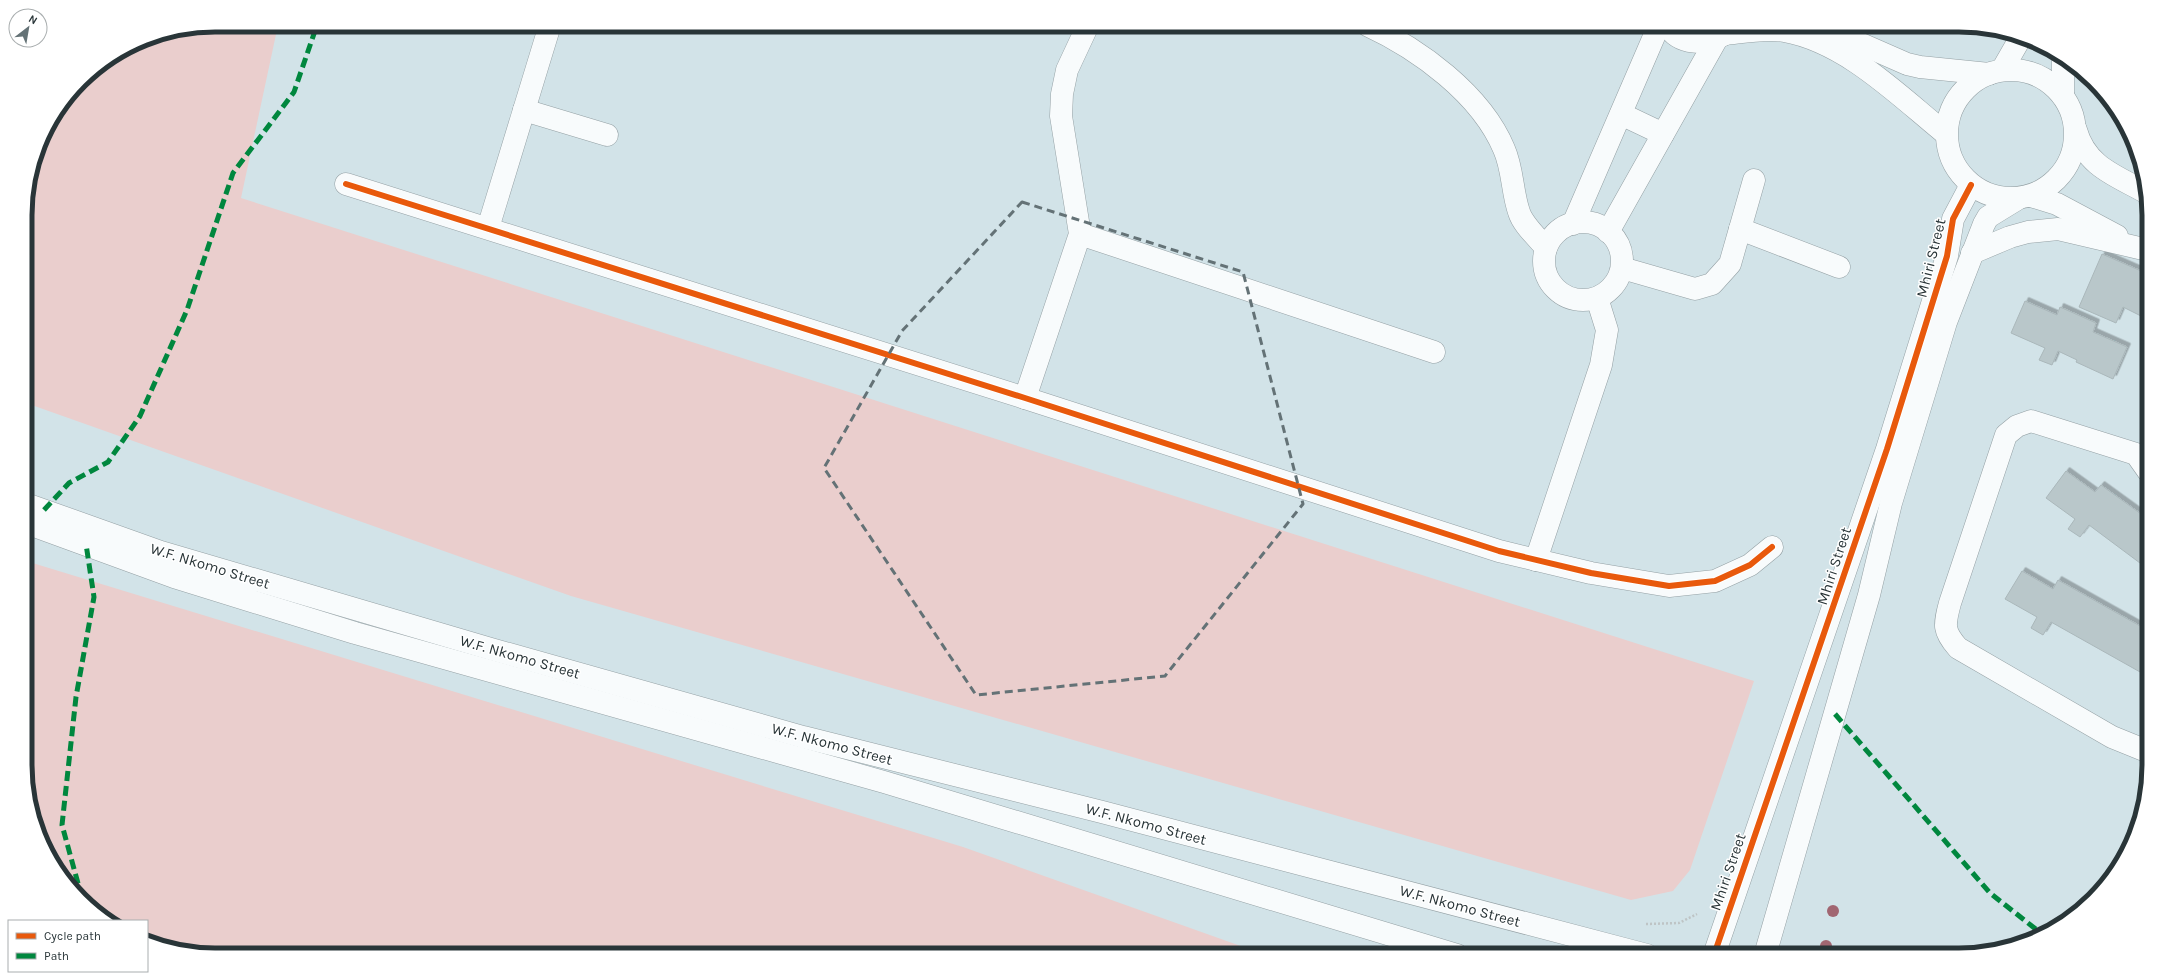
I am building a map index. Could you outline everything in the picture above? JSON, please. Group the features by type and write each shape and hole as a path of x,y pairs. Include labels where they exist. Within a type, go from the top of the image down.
{"street":[{"path":"488,228 548,32"},
{"path":"1025,398 1080,234 1061,116 1062,94 1067,70 1085,32"},
{"path":"1383,32 1429,61 1462,90 1487,119 1504,149 1514,184 1519,212 1546,248"},
{"path":"1573,224 1656,32"},
{"path":"1675,32 1690,42 1703,43 1725,33 1741,32"},
{"path":"1784,32 1803,35 1858,62 1946,134"},
{"path":"1834,32 1907,64 1920,67 1995,72 2019,70 2036,75 2051,83 2063,96 2074,118 2079,141 2087,156 2103,169 2140,189"},
{"path":"1608,232 1663,134 1725,33"},
{"path":"2017,42 1995,72 1977,79 1957,97 1951,109 1946,134 1949,154 1957,171 1971,185 1985,194 2002,198 2025,197 2057,204 2142,249"},
{"path":"2063,65 2063,96"},
{"path":"524,110 607,135"},
{"path":"1621,114 1663,134"},
{"path":"1767,948 1869,595 1891,503 1946,322 1972,253 1988,217 2025,197 2046,189 2060,178 2069,163 2074,147 2076,130"},
{"path":"1622,268 1694,289 1712,284 1730,264 1754,180"},
{"path":"346,184 1025,398 1492,548 1536,560 1591,573 1669,586 1715,581 1750,565 1772,547"},
{"name":"Mhiri Street","path":"1716,948 1887,449 1947,256 1953,219 1971,185"},
{"path":"1585,222 1597,225 1608,232 1617,242 1622,255 1622,268 1617,281 1609,291 1597,298 1584,300 1570,298 1551,284 1546,272 1544,260 1546,248 1552,237 1561,229 1573,224 1585,222"},
{"path":"1740,229 1839,267"},
{"path":"1972,253 2010,237 2028,232 2058,229 2142,250"},
{"path":"1080,234 1434,352"},
{"path":"1536,560 1602,365 1607,330 1597,298"},
{"path":"2142,462 2136,454 2031,421 2017,426 2006,435 1950,603 1945,628 1948,637 1958,648 2112,738 2142,749"},
{"name":"W.F. Nkomo Street","path":"32,506 161,552 499,652 803,738 1102,812 1621,948"},
{"name":"W.F. Nkomo Street","path":"32,525 174,577 355,633 892,785 1434,948"}],"path":[{"path":"1644,948 1642,924 1679,923 1707,910 1727,915"}],"highlighted area":[{"path":"1022,202 1243,272 1303,504 1165,676 976,695 824,468 902,331"}],"shaded area":[{"path":"203,32 277,32 241,198 1754,681 1690,870 1673,891 1631,900 571,596 32,405 32,203 38,168 51,134 63,113 77,94 94,77 113,63 134,51 168,38"},
{"path":"32,563 963,847 1246,948 203,948 168,942 148,935 148,920 118,920 94,903 77,886 63,867 51,846 42,824 38,812 32,777"}],"building":[{"path":"2102,254 2142,271 2141,316 2123,307 2116,323 2079,307"},
{"path":"2025,301 2057,315 2060,307 2096,323 2093,332 2127,347 2113,379 2076,362 2077,360 2058,351 2052,365 2039,360 2045,348 2011,333"},
{"path":"2066,471 2095,492 2101,485 2142,515 2142,565 2089,525 2080,537 2068,529 2075,519 2046,498"},
{"path":"2022,571 2053,589 2058,580 2142,627 2142,673 2051,622 2043,635 2031,628 2037,617 2005,599"}],"marked path":[{"path":"44,510 69,483 108,462 140,416 187,310 233,173 294,92 315,32"},
{"path":"79,888 62,825 76,697 94,597 86,544"},
{"path":"1835,714 1990,893 2037,930"}],"cycle path":[{"path":"346,184 1025,398 1499,551 1591,573 1669,586 1715,581 1750,565 1772,547"},
{"path":"1716,948 1887,449 1947,256 1953,219 1971,185"}]}
